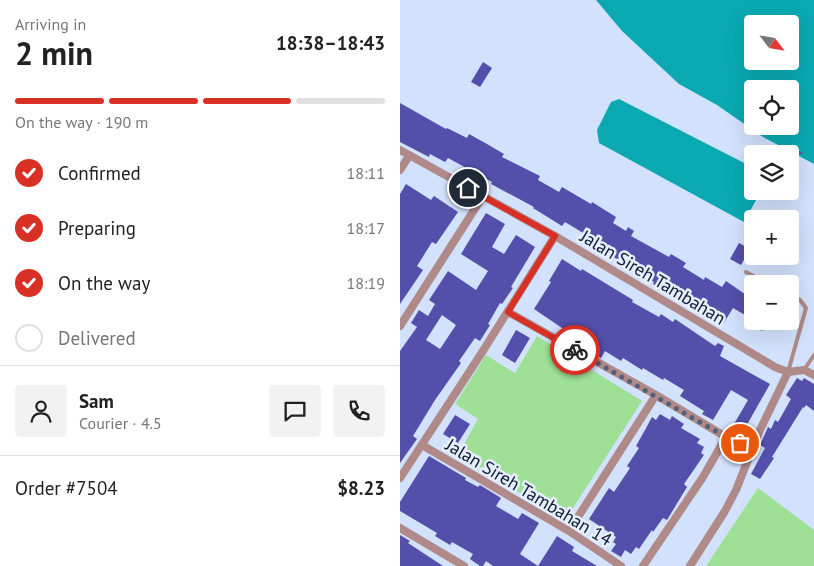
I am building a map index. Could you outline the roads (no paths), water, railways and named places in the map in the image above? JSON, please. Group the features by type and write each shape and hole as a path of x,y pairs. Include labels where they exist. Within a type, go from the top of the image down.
{"street":[{"name":"Jalan Sireh Tambahan","path":"400,150 555,236 775,367 788,372"},
{"path":"400,170 409,156"},
{"path":"400,326 482,196"},
{"path":"400,478 555,236"},
{"path":"508,312 726,437 753,448"},
{"path":"690,566 736,490 788,372 804,370 814,375"},
{"path":"569,531 656,396"},
{"path":"643,566 703,477 726,437"},
{"name":"Jalan Sireh Tambahan 14","path":"422,445 569,531 621,566"},
{"path":"400,528 464,566"}],"lane":[{"path":"746,272 752,275"},
{"path":"788,372 806,308 799,300"},
{"path":"804,370 814,355"}]}
